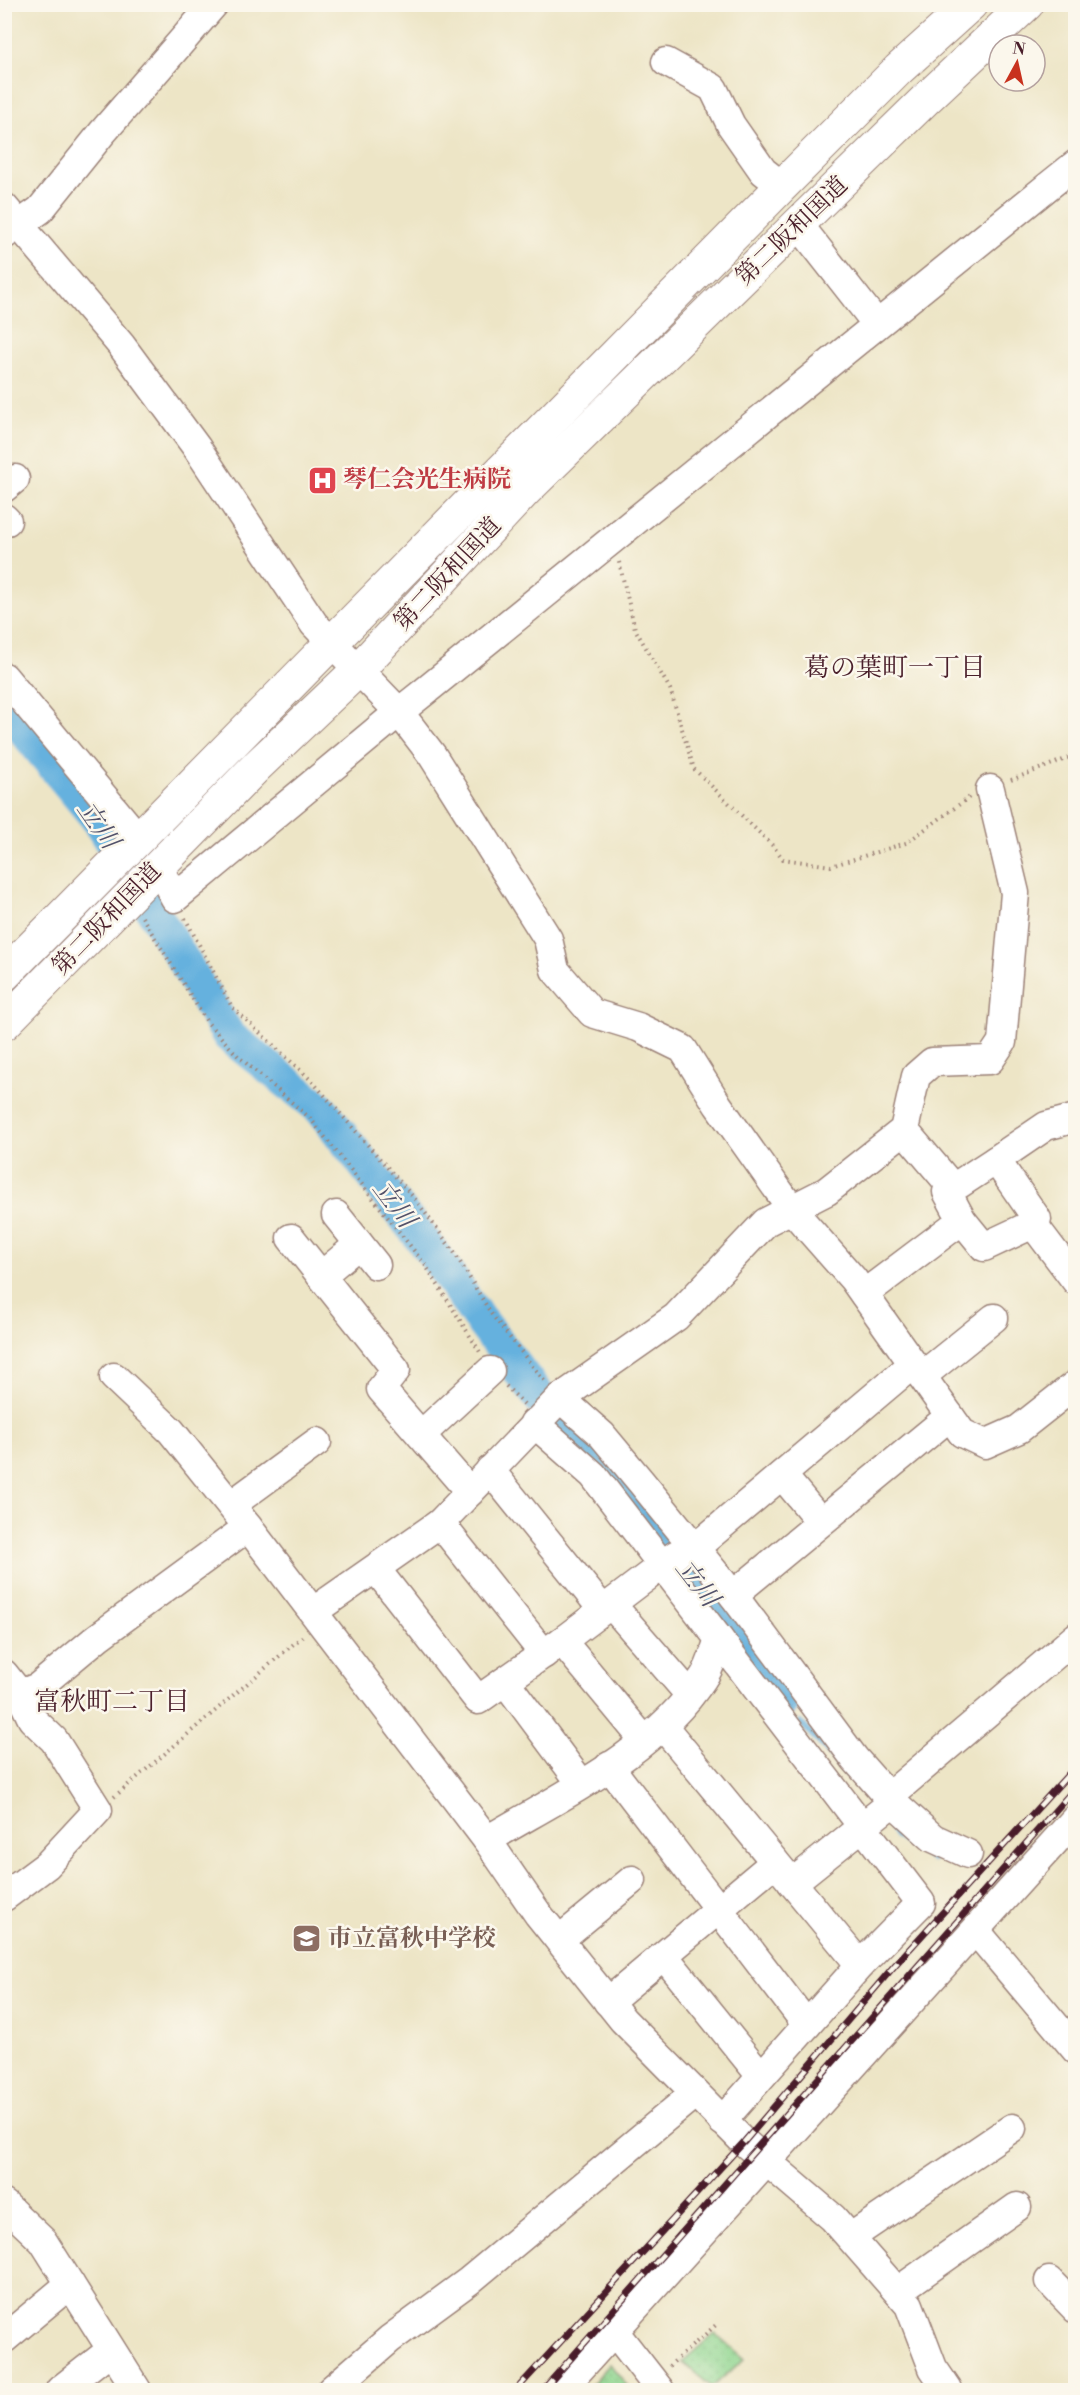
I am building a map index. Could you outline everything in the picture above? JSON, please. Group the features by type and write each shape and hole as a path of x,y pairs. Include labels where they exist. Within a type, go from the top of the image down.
{"highway":[{"name":"第二阪和国道","path":"9,962 127,850 330,642 899,69 971,4"},
{"name":"第二阪和国道","path":"4,1024 257,766 357,671 525,491 925,100 1028,4"}],"street":[{"path":"214,4 102,133 40,210 10,223 134,364 197,448 314,624 399,712 432,755 548,939 555,970 592,1013 638,1027 683,1050 718,1105 793,1211 864,1294 962,1433 986,1444 1019,1429 1076,1384"},
{"path":"666,62 713,88 730,126 763,171 782,186"},
{"path":"141,884 175,898 399,712 1076,164"},
{"path":"799,225 876,324"},
{"path":"4,677 127,850"},
{"path":"318,1615 376,1569 440,1523 547,1411 676,1317 766,1222 793,1211 827,1191 904,1130 916,1076 932,1062 990,1060 1002,1042 1015,893 990,789"},
{"path":"996,1160 1037,1219 1033,1224 984,1247 962,1220 947,1192 1046,1126 1076,1118"},
{"path":"904,1130 953,1188"},
{"path":"321,1276 367,1254 336,1215"},
{"path":"864,1294 962,1220"},
{"path":"1033,1224 1076,1281"},
{"path":"291,1238 396,1370 381,1389 470,1492"},
{"path":"376,1569 478,1700 681,1553 918,1370 994,1318"},
{"path":"421,1435 490,1371"},
{"path":"114,1377 171,1431 318,1615 559,1940 609,2002 694,2094 851,2237 898,2290 909,2305 933,2368 948,2391"},
{"path":"487,1840 609,1766 654,1733 690,1695 734,1633 733,1595 681,1553 593,1475 547,1411"},
{"path":"733,1595 950,1416"},
{"path":"12,1684 38,1687 239,1516 317,1442"},
{"path":"490,1470 607,1607 690,1695"},
{"path":"782,1475 821,1522"},
{"path":"440,1523 553,1647 654,1733 784,1872 860,1965"},
{"path":"681,1553 734,1633 881,1810 968,1854"},
{"path":"722,2121 860,1965 921,1903 881,1810 855,1759 734,1633"},
{"path":"609,2002 718,1910 784,1872 881,1810 1076,1637"},
{"path":"505,1681 581,1783"},
{"path":"4,1897 47,1865 98,1810 54,1740 32,1719 12,1684"},
{"path":"609,1766 807,2025"},
{"path":"561,2391 766,2160 1076,1818"},
{"path":"559,1940 632,1880"},
{"path":"976,1931 1076,2050"},
{"path":"664,1956 761,2076"},
{"path":"331,2391 390,2339 469,2281 694,2094"},
{"path":"851,2237 1012,2128"},
{"path":"4,2204 43,2241 137,2391"},
{"path":"898,2290 1017,2207"},
{"path":"1049,2281 1076,2309"},
{"path":"4,2339 70,2284"},
{"path":"614,2331 656,2386"},
{"path":"60,2391 111,2350"}],"path":[{"path":"614,540 635,629 670,688 694,769 774,847 783,859 831,866 906,843 966,798 1076,755"},
{"path":"141,884 207,1022 239,1057 310,1118 426,1266 466,1327 490,1371 547,1411"},
{"path":"175,898 232,1007 311,1080 408,1191 454,1252 547,1411"},
{"path":"98,1810 318,1615"},
{"path":"656,2386 716,2325"}],"green space":[{"path":"715,2333 744,2359 712,2387 682,2362"},
{"path":"610,2364 629,2388 628,2390 587,2390"}],"waterway":[{"name":"立川","path":"4,706 96,817 229,1036 321,1109 432,1252 477,1316 547,1407 587,1443 718,1609 782,1702"},
{"path":"801,1723 877,1806"},
{"path":"884,1817 896,1836 932,1859"}],"railway":[{"path":"516,2390 744,2142 895,1965 1076,1766"},
{"path":"543,2390 1076,1787"}],"place":[{"name":"琴仁会光生病院","path":"322,480"},
{"name":"市立富秋中学校","path":"307,1939"}],"district":[{"name":"葛の葉町一丁目","path":"895,668"},
{"name":"富秋町二丁目","path":"112,1702"}]}
